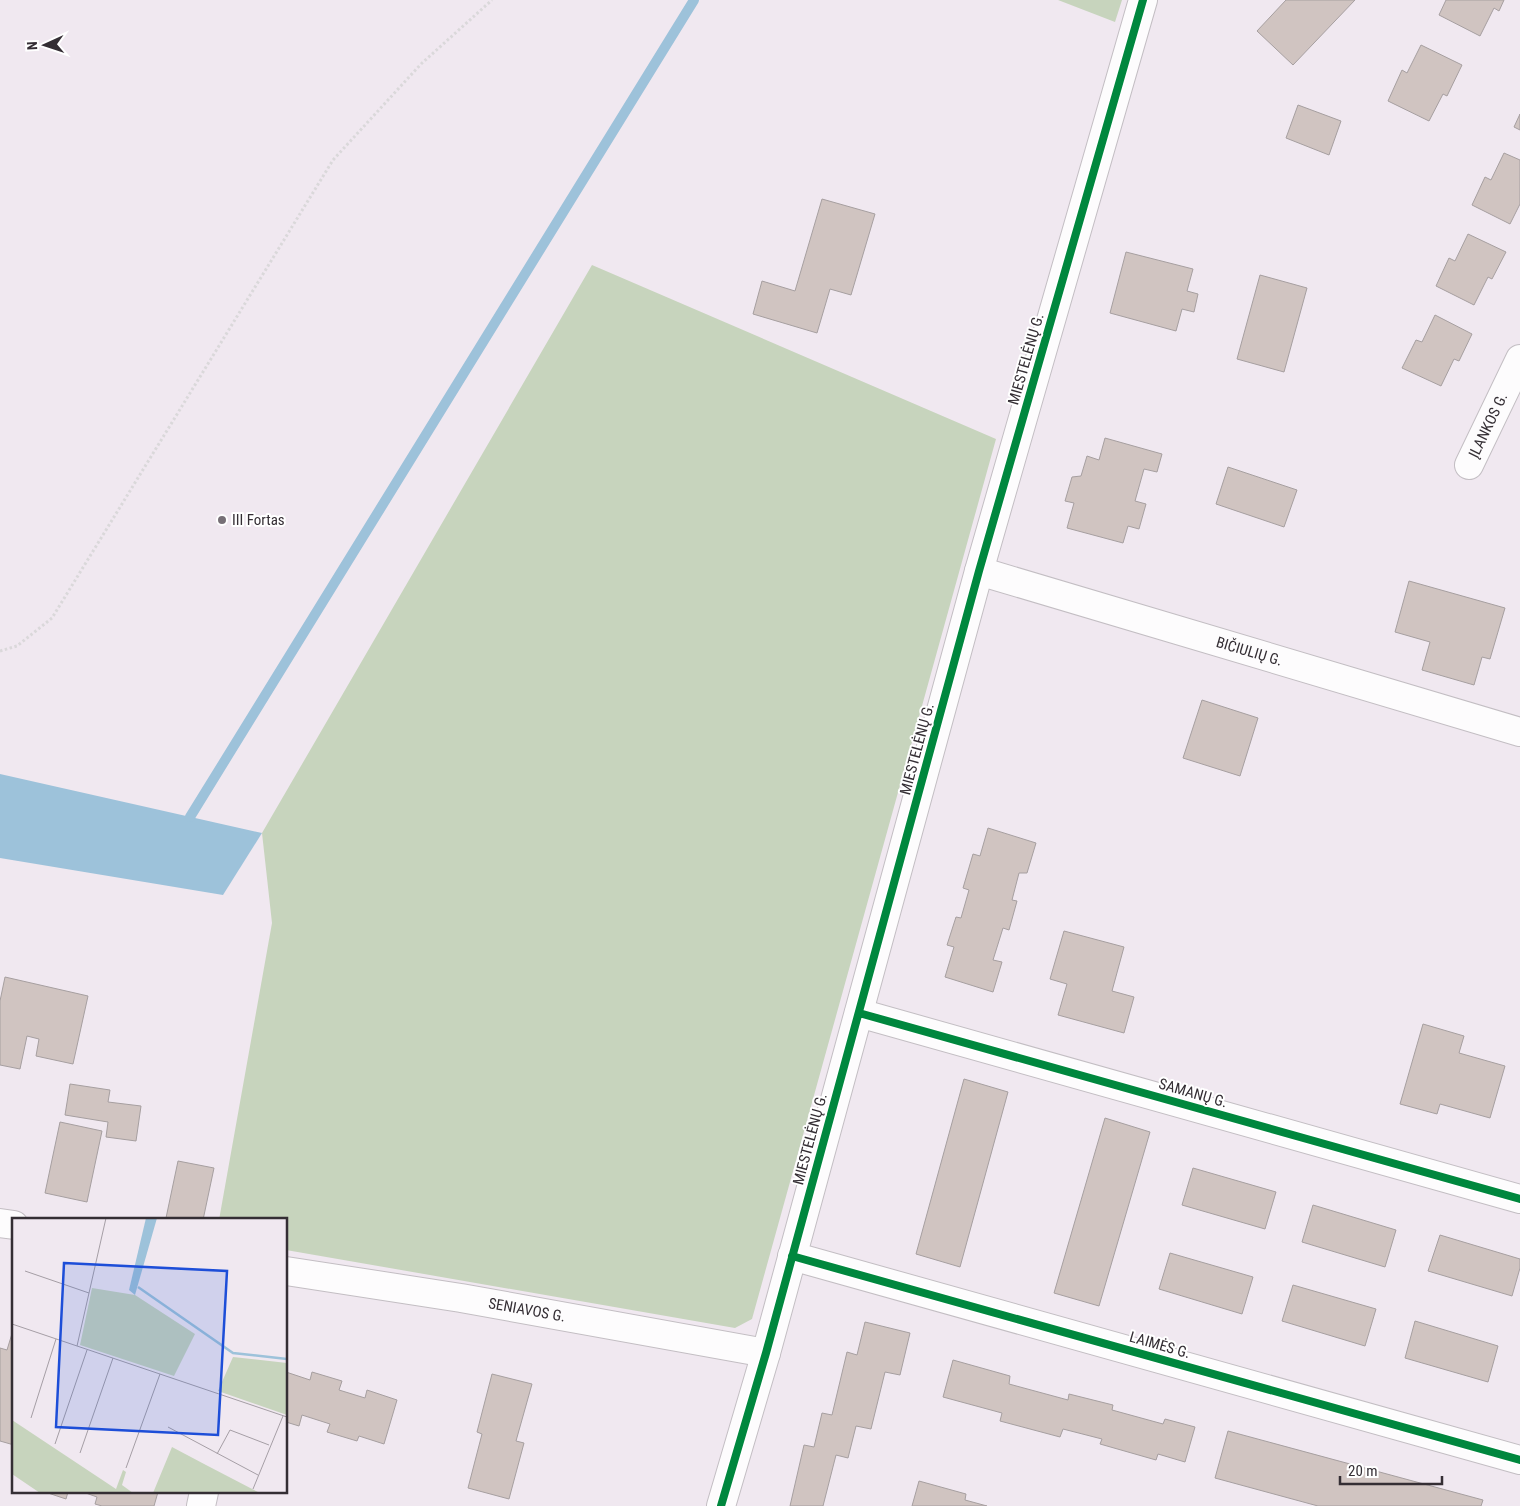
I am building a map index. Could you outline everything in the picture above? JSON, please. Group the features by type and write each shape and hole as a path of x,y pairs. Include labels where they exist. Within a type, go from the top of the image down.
{"street":[{"name":"MIESTELĖNŲ G.","path":"721,1506 766,1353 979,571 1144,0"},
{"name":"ĮLANKOS G.","path":"1469,465 1520,359"},
{"name":"BIČIULIŲ G.","path":"979,571 1520,732"},
{"name":"SAMANŲ G.","path":"858,1014 1520,1199"},
{"name":"LAIMĖS G.","path":"792,1256 1520,1460"},
{"name":"SENIAVOS G.","path":"288,1272 461,1298 766,1353"}],"path":[{"path":"0,651 17,646 52,618 333,160 421,64 492,0"}],"green space":[{"path":"1058,0 1122,0 1115,22"},
{"path":"592,265 996,439 752,1319 735,1328 288,1250 288,1218 219,1218 272,923 262,833"}],"water":[{"path":"0,774 262,833 223,895 0,858"}],"building":[{"path":"1286,0 1355,0 1293,65 1257,31"},
{"path":"1446,0 1504,0 1499,11 1494,8 1480,36 1439,15"},
{"path":"1421,45 1462,65 1447,96 1443,94 1429,121 1388,101 1402,70 1407,73"},
{"path":"1298,105 1341,121 1329,155 1286,138"},
{"path":"1520,114 1520,130 1514,127"},
{"path":"1504,153 1520,160 1520,204 1510,224 1472,205 1485,177 1491,180"},
{"path":"822,199 875,214 851,295 830,289 817,333 753,314 762,281 795,291"},
{"path":"1468,234 1506,252 1492,279 1488,277 1474,305 1436,286 1449,258 1455,261"},
{"path":"1126,252 1193,269 1187,291 1198,294 1194,312 1182,309 1176,331 1110,313"},
{"path":"1260,275 1307,288 1284,372 1237,359"},
{"path":"1435,315 1472,334 1459,361 1454,359 1441,386 1402,368 1416,340 1422,342"},
{"path":"1105,438 1162,454 1157,472 1144,469 1135,501 1146,504 1139,529 1128,526 1123,543 1067,528 1074,503 1065,501 1072,477 1081,476 1087,456 1099,460"},
{"path":"1228,467 1297,490 1284,527 1216,504"},
{"path":"1409,581 1505,608 1490,659 1482,657 1474,685 1422,670 1430,642 1395,632"},
{"path":"1202,700 1258,718 1240,776 1183,758"},
{"path":"988,828 1036,843 1027,873 1019,873 1012,900 1017,901 1009,930 1003,928 993,960 1002,962 993,992 945,977 954,947 947,945 956,917 961,918 969,890 963,888 973,854 980,856"},
{"path":"1064,931 1124,947 1112,991 1134,997 1124,1033 1058,1015 1067,984 1050,979"},
{"path":"5,977 88,996 73,1064 36,1056 39,1039 27,1036 20,1069 0,1065 0,1001"},
{"path":"1423,1024 1464,1036 1459,1053 1505,1066 1490,1118 1440,1104 1437,1114 1400,1104"},
{"path":"964,1079 1008,1092 960,1267 916,1254"},
{"path":"70,1084 110,1090 108,1102 141,1106 136,1141 106,1137 108,1122 65,1115"},
{"path":"1105,1118 1150,1132 1099,1306 1054,1293"},
{"path":"60,1122 102,1131 87,1202 45,1193"},
{"path":"178,1161 214,1168 203,1218 166,1218"},
{"path":"1193,1168 1276,1192 1265,1229 1182,1205"},
{"path":"1313,1205 1396,1230 1385,1267 1302,1242"},
{"path":"1440,1235 1520,1259 1520,1268 1512,1296 1428,1271"},
{"path":"1170,1253 1253,1277 1242,1314 1159,1289"},
{"path":"1293,1285 1376,1309 1365,1346 1282,1321"},
{"path":"1415,1321 1498,1346 1488,1382 1405,1358"},
{"path":"865,1322 910,1333 900,1375 885,1372 871,1429 856,1426 848,1458 836,1455 823,1506 790,1506 804,1445 814,1447 822,1413 832,1415 847,1352 857,1355"},
{"path":"12,1334 12,1444 0,1441 0,1348 7,1350"},
{"path":"953,1360 1010,1376 1009,1384 1068,1400 1069,1394 1113,1405 1112,1410 1163,1424 1165,1419 1195,1427 1185,1462 1158,1454 1156,1460 1100,1444 1102,1439 1063,1429 1060,1437 1000,1421 1002,1413 943,1397"},
{"path":"312,1372 342,1381 339,1390 365,1398 367,1390 397,1400 384,1444 359,1436 357,1441 327,1432 330,1424 302,1415 299,1426 288,1423 288,1373 310,1380"},
{"path":"492,1374 532,1384 516,1441 524,1443 509,1499 468,1488 482,1434 477,1432"},
{"path":"1228,1431 1483,1500 1481,1506 1318,1506 1215,1478"},
{"path":"919,1481 966,1494 965,1500 987,1506 912,1506"},
{"path":"51,1494 67,1494 66,1499"},
{"path":"89,1494 157,1494 154,1506 102,1506 95,1504 97,1497"}],"waterway":[{"path":"190,817 694,0"}],"cycle path":[{"path":"721,1506 766,1353 979,571 1143,0"},
{"path":"859,1013 1520,1199"},
{"path":"792,1256 1520,1460"}],"place":[{"name":"III Fortas","path":"222,520"}]}
